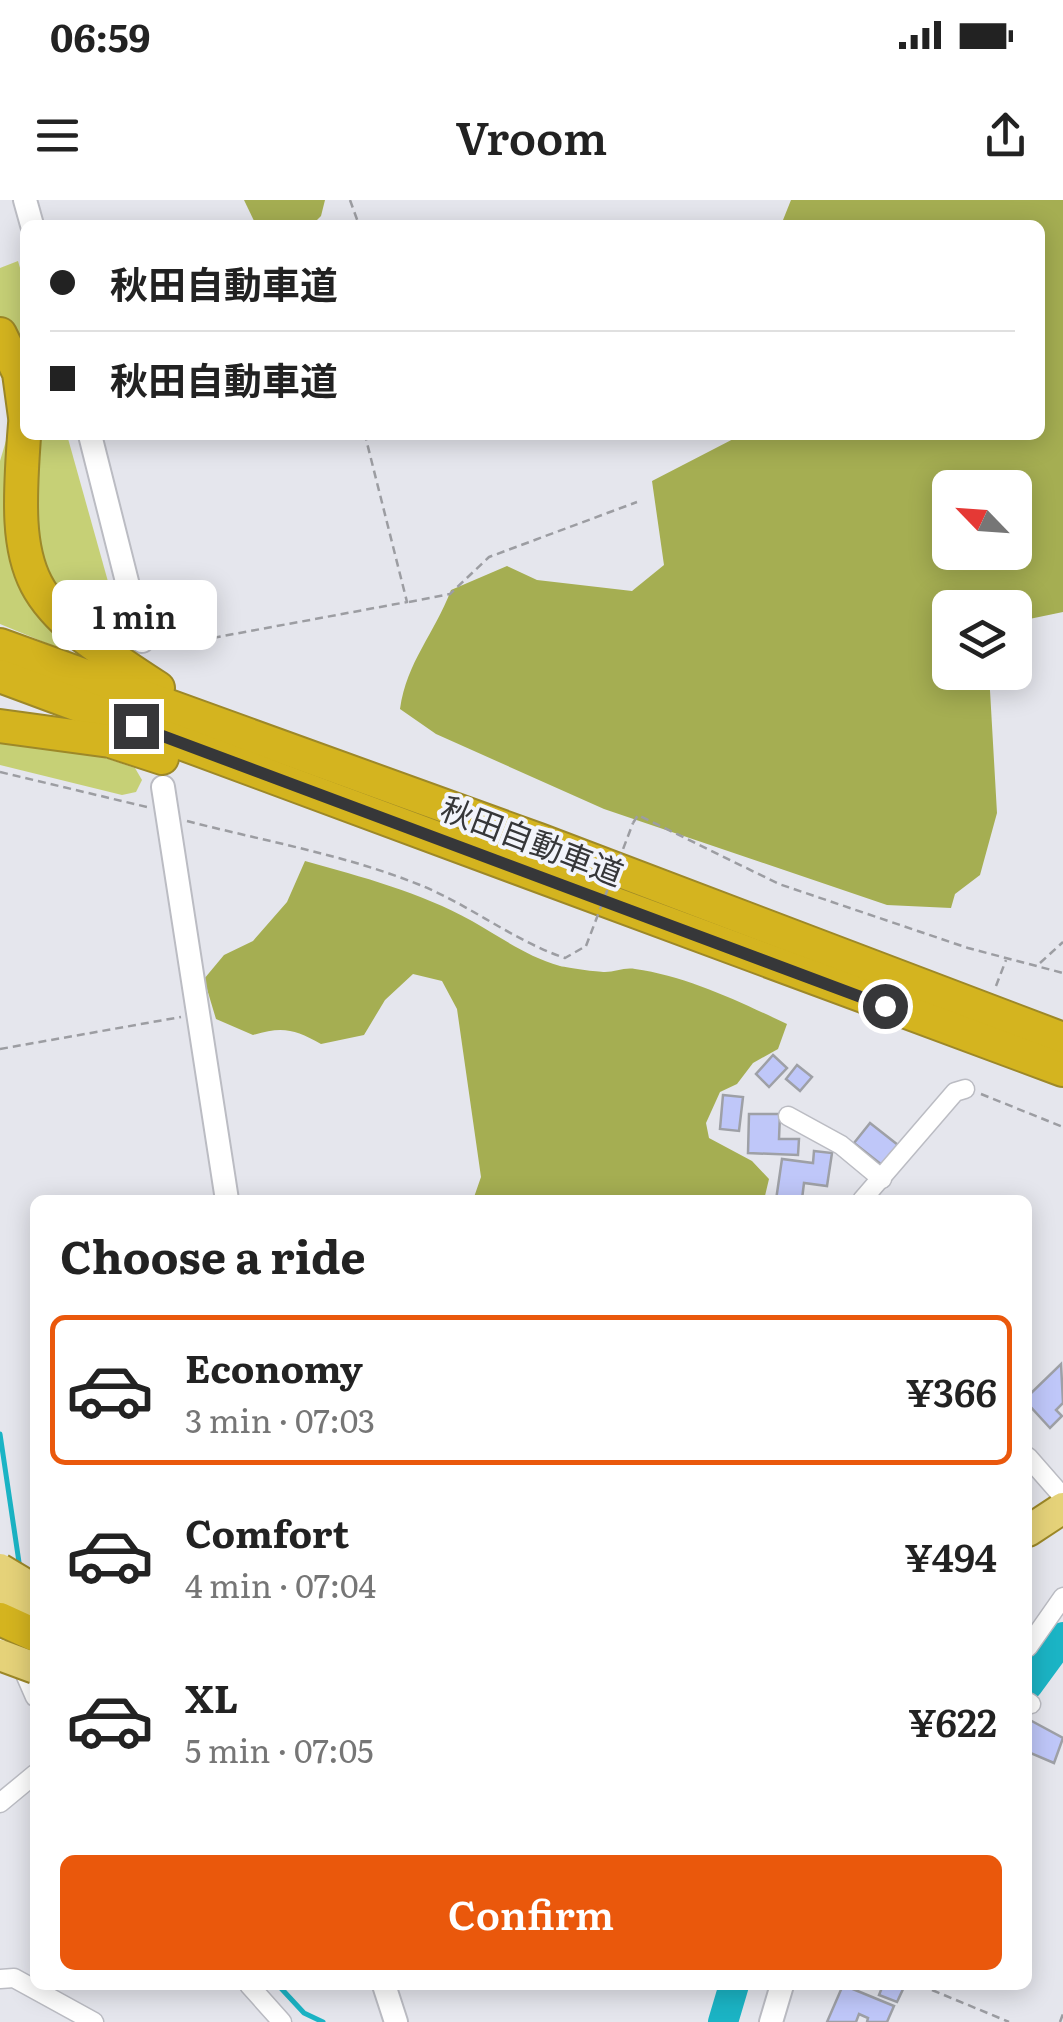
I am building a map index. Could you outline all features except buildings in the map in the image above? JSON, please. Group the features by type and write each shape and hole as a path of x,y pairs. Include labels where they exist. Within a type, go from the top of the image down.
{"highway":[{"path":"0,334 20,380"},
{"path":"0,373 6,388 8,424 0,452"},
{"path":"25,440 22,550 34,588 94,648 211,722"},
{"name":"秋田自動車道","path":"0,645 540,840 1063,1039"},
{"name":"秋田自動車道","path":"0,676 406,830 1063,1070"},
{"path":"0,726 110,741 298,804 406,830"},
{"path":"0,1619 30,1633"}],"main road":[{"path":"1032,1528 1063,1508"},
{"path":"0,1570 30,1584"},
{"path":"0,1600 30,1614"},
{"path":"0,1655 30,1666"}],"street":[{"path":"91,440 142,635"},
{"path":"163,786 226,1195"},
{"path":"867,1195 955,1092 965,1089"},
{"path":"788,1116 840,1145 882,1179"},
{"path":"1032,1462 1063,1497"},
{"path":"30,1586 2,1588 21,1672 30,1688"},
{"path":"1032,1641 1063,1598"},
{"path":"0,1803 30,1778"},
{"path":"0,1980 14,1978 30,1987"},
{"path":"36,1990 94,2022"},
{"path":"253,1990 282,2022"},
{"path":"386,1990 396,2022"},
{"path":"771,2022 781,1990"}],"path":[{"path":"367,440 407,602"},
{"path":"142,635 196,641 450,594 488,557 637,502"},
{"path":"0,772 137,803 168,816 417,884 565,958 586,946 638,815 779,884 1006,960 1040,964 1063,973"},
{"path":"1040,964 1063,942"},
{"path":"996,987 1006,960"},
{"path":"0,1049 199,1014"},
{"path":"965,1089 1063,1128"},
{"path":"932,1990 1008,2022"},
{"path":"1060,2022 1063,2014"}],"green space":[{"path":"244,200 325,200 317,220 254,220"},
{"path":"791,200 1063,200 1063,612 1032,618 1032,590 932,590 932,690 990,690 997,813 980,875 955,894 951,908 887,905 604,809 436,734 400,709 415,662 451,590 507,566 537,580 632,591 664,565 652,481 731,440 1045,440 1045,220 783,220"},
{"path":"18,261 20,268 20,360 12,330 0,317 0,268"},
{"path":"8,434 12,525 72,644 68,652 0,624 0,461"},
{"path":"31,440 68,440 128,653 78,619 39,558"},
{"path":"0,736 61,743 135,768 142,780 136,792 122,795 0,765"},
{"path":"305,861 432,902 548,962 601,972 635,969 674,977 787,1024 778,1049 753,1063 737,1084 720,1092 706,1123 709,1138 752,1161 769,1179 765,1195 475,1195 481,1177 457,1009 442,981 413,974 385,1000 364,1035 321,1044 288,1030 253,1035 216,1019 204,979 224,955 253,941 287,902"}],"waterway":[{"path":"0,1434 20,1569"},
{"path":"1032,1680 1063,1637"},
{"path":"283,1990 304,2013 323,2022"},
{"path":"723,2022 733,1990"}],"route":[{"path":"136,726 885,1006"}]}
